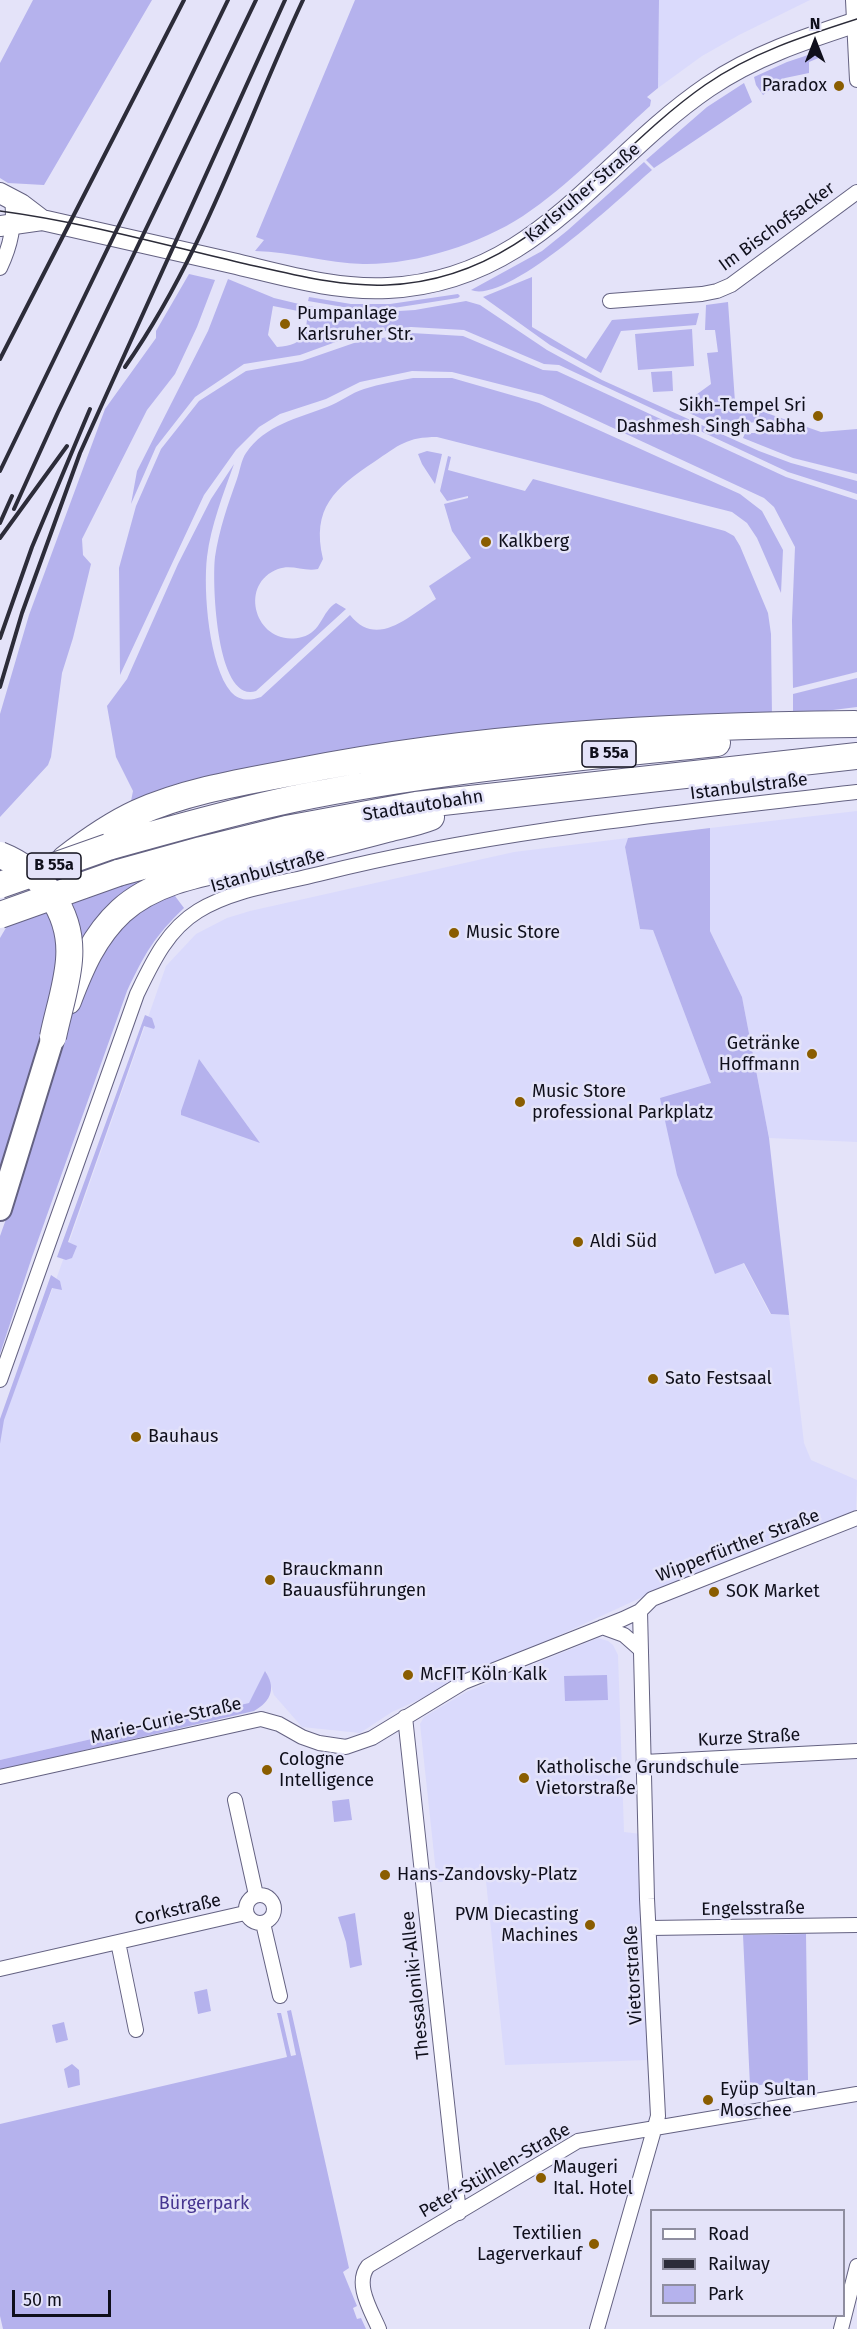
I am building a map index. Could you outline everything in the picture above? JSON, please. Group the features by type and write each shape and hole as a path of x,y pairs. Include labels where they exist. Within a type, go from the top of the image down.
{"highway":[{"path":"0,927 18,903 48,872 102,832 136,813 172,800 237,783 344,762 449,747 717,726 856,724"},
{"name":"Stadtautobahn","path":"0,885 129,841 293,799 452,772 745,740 856,724"},
{"name":"Stadtautobahn","path":"0,915 118,873 286,829 483,796 857,756"},
{"path":"54,1038 78,974 96,940 123,910 142,897 166,885 201,874 419,822 483,796"},
{"path":"0,855 30,871 42,883 63,916 68,935 69,959 54,1038"}],"main road":[{"path":"0,1209 54,1038"}],"street":[{"path":"854,0 857,80"},
{"name":"Karlsruher Straße","path":"6,196 42,220 303,280 351,287 407,287 444,280 490,263 536,235 688,102 729,74 790,44 856,23"},
{"name":"Im Bischofsacker","path":"610,301 717,291 731,285 857,192"},
{"path":"0,268 7,254 6,196"},
{"name":"Karlsruher Straße","path":"7,225 42,220"},
{"name":"Istanbulstraße","path":"0,1380 136,996 165,941 198,911 250,890 346,867 443,848 615,822 857,792"},
{"name":"Wipperfürther Straße","path":"372,1738 464,1682 640,1611 652,1599 857,1518"},
{"name":"Vietorstraße","path":"597,2329 658,2116 640,1611"},
{"path":"602,1627 624,1635 641,1650"},
{"name":"Thessaloniki-Allee","path":"405,1717 459,2213"},
{"name":"Marie-Curie-Straße","path":"0,1778 249,1720 271,1721 302,1737 334,1746 346,1747 372,1738"},
{"name":"Kurze Straße","path":"644,1762 857,1751"},
{"path":"235,1800 256,1895 267,1897 273,1905 273,1914 263,1923 280,1996"},
{"name":"Corkstraße","path":"256,1895 246,1905 246,1913 252,1922 263,1923"},
{"name":"Corkstraße","path":"0,1969 246,1913"},
{"name":"Engelsstraße","path":"650,1928 857,1926"},
{"name":"Corkstraße","path":"118,1942 136,2030"},
{"name":"Peter-Stühlen-Straße","path":"378,2329 362,2286 362,2276 368,2266 578,2140 857,2094"},
{"path":"845,2313 857,2266"}],"shaded area":[{"path":"659,0 810,0 702,56 658,88"},
{"path":"857,811 857,1142 769,1138 742,997 710,931 710,828"},
{"path":"628,838 625,847 640,929 653,930 711,1083 715,1274 743,1263 770,1314 789,1315 804,1443 811,1460 857,1480 856,1510 671,1584 392,1712 360,1733 302,1727 274,1695 266,1671 250,1703 0,1760 0,1444 3,1420 57,1277 166,966 196,934 227,918 250,911 514,852"},
{"path":"598,1638 613,1645 618,1655 624,1832 641,1834 648,2060 505,2065 486,1881 437,1882 420,1724 424,1717 466,1692"}],"green space":[{"path":"33,0 152,0 44,185 8,183 0,178 0,63"},
{"path":"355,0 659,0 658,88 647,97 651,100 650,106 556,191 523,216 467,244 425,257 363,264 255,251 264,240 256,237"},
{"path":"820,51 821,57 809,62 809,73 785,78 763,95 756,85 754,77 787,62"},
{"path":"744,83 752,102 654,168 646,160 707,107"},
{"path":"644,162 652,170 591,223 537,265 511,281 488,290 471,290 542,251"},
{"path":"189,274 215,280 197,327 175,374 147,410 82,539 83,555 91,564 62,673 51,757 48,765 0,817 0,714 29,615 105,409 156,338 156,331"},
{"path":"532,277 532,327 586,359 612,320 699,313 696,325 621,331 601,373 550,345 483,297"},
{"path":"228,279 274,298 299,304 298,311 273,306 268,335 277,347 294,344 303,336 307,324 308,306 367,313 415,310 466,301 480,305 547,350 602,380 759,451 791,463 857,481 857,494 788,472 559,365 544,364 464,330 411,327 352,336 300,355 244,364 195,397 156,447 131,504 137,471 208,331"},
{"path":"458,294 460,296 458,298 387,309 349,308 308,301 309,297 351,304 390,304"},
{"path":"728,302 735,402 821,432 857,429 857,474 793,458 743,438 745,433 764,433 764,422 741,423 736,435 687,412 687,407 682,405 711,384 707,353 718,352 715,330 705,330 706,305"},
{"path":"692,329 694,366 638,370 635,334"},
{"path":"411,333 463,336 543,370 557,371 786,477 857,500 857,672 793,688 792,620 795,547 774,507 764,498 542,395 452,372 412,371 360,382 326,399 280,414 259,427 236,450 204,495 120,675 119,568 136,506 161,449 199,401 246,371 302,361 354,343"},
{"path":"672,371 673,391 653,392 651,372"},
{"path":"413,378 452,378 539,403 740,494 762,511 783,550 781,593 757,538 747,523 732,512 437,437 410,440 348,481 329,501 320,526 323,559 318,569 283,568 265,577 258,588 255,601 257,613 273,634 286,638 302,637 314,631 327,611 336,603 346,609 256,691 243,690 232,679 219,638 214,570 221,527 244,456 254,443 272,429 364,389"},
{"path":"427,451 442,454 435,484 418,454"},
{"path":"448,456 451,457 448,470 525,491 533,479 725,531 734,536 768,613 771,634 772,717 757,718 756,713 454,740 130,806 133,791 116,757 107,706 127,679 178,564 211,499 234,464 211,533 206,571 207,608 217,665 223,680 234,695 249,700 261,697 350,615 360,625 371,629 393,626 436,599 429,586 471,558 452,531 444,504 468,498 468,496 447,501 440,491"},
{"path":"857,678 857,707 793,715 793,694"},
{"path":"710,828 710,931 742,997 769,1138 789,1315 771,1314 744,1263 715,1274 677,1175 660,1098 711,1083 653,930 640,929 625,847 628,838"},
{"path":"160,874 81,946 67,903"},
{"path":"172,892 184,908 151,946 127,991 32,1257 0,1354 0,1236 29,1154 78,995 91,967 129,917"},
{"path":"50,909 59,941 58,980 0,1186 0,938 7,926"},
{"path":"145,1015 152,1018 155,1027 154,1029 144,1026 68,1242 77,1246 72,1258 66,1260 57,1257"},
{"path":"199,1059 260,1143 181,1115"},
{"path":"51,1275 60,1281 62,1290 52,1288 4,1420 0,1444 0,1419"},
{"path":"265,1671 270,1683 270,1693 265,1703 254,1711 0,1770 0,1760 249,1703"},
{"path":"607,1675 608,1700 565,1701 564,1676"},
{"path":"349,1799 352,1820 334,1822 332,1801"},
{"path":"355,1913 362,1965 350,1968 346,1942 338,1917"},
{"path":"806,1934 808,2080 750,2086 743,1935"},
{"path":"207,1989 211,2011 198,2014 194,1992"},
{"name":"Bürgerpark","path":"291,2010 349,2268 343,2272 357,2306 353,2308 357,2319 361,2318 366,2329 3,2329 0,2316 0,2124 287,2057 277,2013 281,2013 291,2056 296,2055 287,2011"},
{"path":"64,2022 68,2040 56,2043 52,2025"},
{"path":"72,2064 79,2070 80,2085 68,2088 64,2069"}],"tram line":[{"path":"0,211 93,228 298,276 333,282 387,285 438,278 483,262 523,239 560,211 667,115 705,85 778,46 857,19"}],"railway":[{"path":"0,359 184,0"},
{"path":"0,471 228,0"},
{"path":"14,509 58,412 256,0"},
{"path":"0,687 22,613 80,453 285,0"},
{"path":"125,367 153,324 201,234 303,0"},
{"path":"0,638 32,547 90,409"},
{"path":"0,538 67,446"},
{"path":"0,523 12,496"}],"place":[{"name":"Paradox","path":"839,86"},
{"name":"Pumpanlage Karlsruher Str.","path":"285,324"},
{"name":"Sikh-Tempel Sri Dashmesh Singh Sabha","path":"818,416"},
{"name":"Kalkberg","path":"486,542"},
{"name":"Music Store","path":"454,933"},
{"name":"Getränke Hoffmann","path":"812,1054"},
{"name":"Music Store professional Parkplatz","path":"520,1102"},
{"name":"Aldi Süd","path":"578,1242"},
{"name":"Sato Festsaal","path":"653,1379"},
{"name":"Bauhaus","path":"136,1437"},
{"name":"Brauckmann Bauausführungen","path":"270,1580"},
{"name":"SOK Market","path":"714,1592"},
{"name":"McFIT Köln Kalk","path":"408,1675"},
{"name":"Cologne Intelligence","path":"267,1770"},
{"name":"Katholische Grundschule Vietorstraße","path":"524,1778"},
{"name":"Hans-Zandovsky-Platz","path":"385,1875"},
{"name":"PVM Diecasting Machines","path":"590,1925"},
{"name":"Eyüp Sultan Moschee","path":"708,2100"},
{"name":"Maugeri Ital. Hotel","path":"541,2178"},
{"name":"Textilien Lagerverkauf","path":"594,2244"}]}
